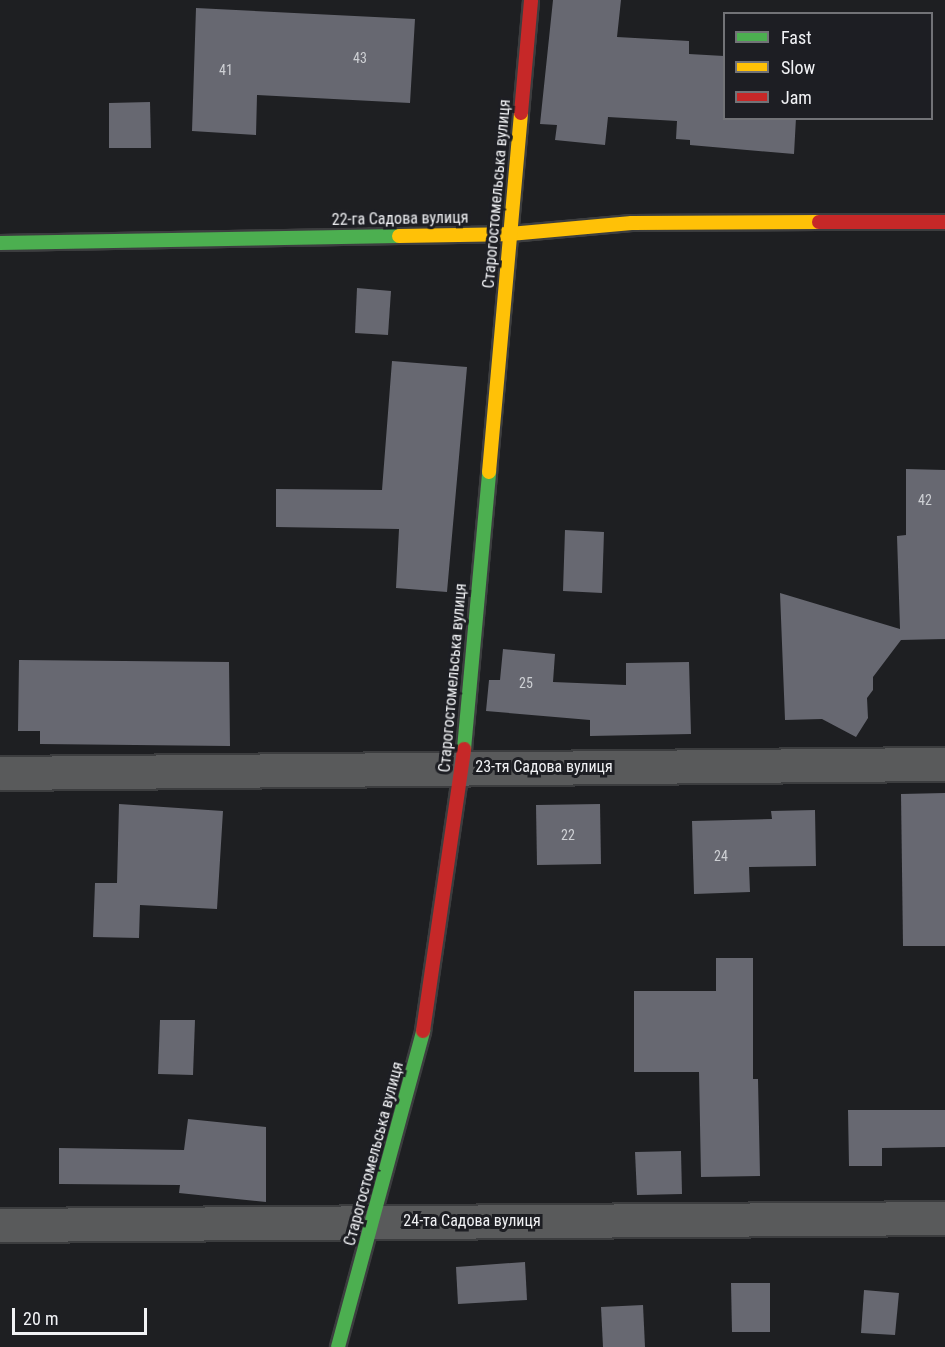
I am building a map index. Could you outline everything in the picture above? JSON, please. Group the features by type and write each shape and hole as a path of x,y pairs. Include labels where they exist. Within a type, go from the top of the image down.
{"street":[{"name":"Старогостомельська вулиця","path":"338,1347 374,1221 428,1012 462,768 531,0"},
{"name":"22-га Садова вулиця","path":"0,243 510,234 632,223 945,222"},
{"name":"23-тя Садова вулиця","path":"0,773 945,764"},
{"name":"24-та Садова вулиця","path":"0,1225 945,1218"}],"building":[{"path":"553,0 621,0 617,37 689,41 689,54 723,56 723,120 796,120 794,154 690,145 690,140 676,139 677,121 608,117 605,145 555,140 557,125 540,124"},
{"path":"196,8 415,19 410,103 257,95 256,135 192,131"},
{"path":"150,102 151,148 109,148 109,103"},
{"path":"357,288 391,291 388,335 355,333"},
{"path":"392,361 467,367 447,592 396,588 399,529 276,527 276,489 382,490"},
{"path":"906,469 945,470 945,639 901,640 873,677 873,690 867,698 868,718 856,737 822,719 785,720 780,593 900,629 897,536 906,535"},
{"path":"565,530 604,532 602,593 563,591"},
{"path":"503,649 555,654 553,682 626,685 626,663 689,662 691,734 590,736 590,720 486,711 489,680 500,680"},
{"path":"19,660 229,662 230,746 40,744 40,731 18,731"},
{"path":"945,793 945,946 903,946 901,794"},
{"path":"119,804 223,811 217,909 140,905 139,938 93,937 95,883 117,883"},
{"path":"600,804 601,864 537,865 536,805"},
{"path":"815,810 816,866 749,867 750,892 694,894 692,821 772,819 771,811"},
{"path":"716,958 753,958 753,1079 758,1079 760,1176 701,1177 699,1072 634,1072 634,991 716,991"},
{"path":"160,1020 195,1020 193,1075 158,1074"},
{"path":"848,1110 945,1110 945,1147 882,1148 882,1166 849,1166"},
{"path":"188,1119 266,1127 266,1202 179,1193 180,1185 59,1184 59,1148 184,1150"},
{"path":"681,1151 682,1194 637,1195 635,1152"},
{"path":"525,1262 527,1300 458,1304 456,1267"},
{"path":"731,1283 770,1283 770,1332 732,1332"},
{"path":"864,1290 899,1293 895,1335 861,1333"},
{"path":"643,1305 645,1347 603,1347 601,1307"}],"traffic: fast":[{"path":"0,243 399,236"},
{"path":"464,749 489,472"},
{"path":"338,1347 423,1031"}],"traffic: slow":[{"path":"489,472 521,113"},
{"path":"399,236 510,234 632,223 819,222"}],"traffic: jam":[{"path":"521,113 531,0"},
{"path":"819,222 945,222"},
{"path":"423,1031 464,749"}]}
